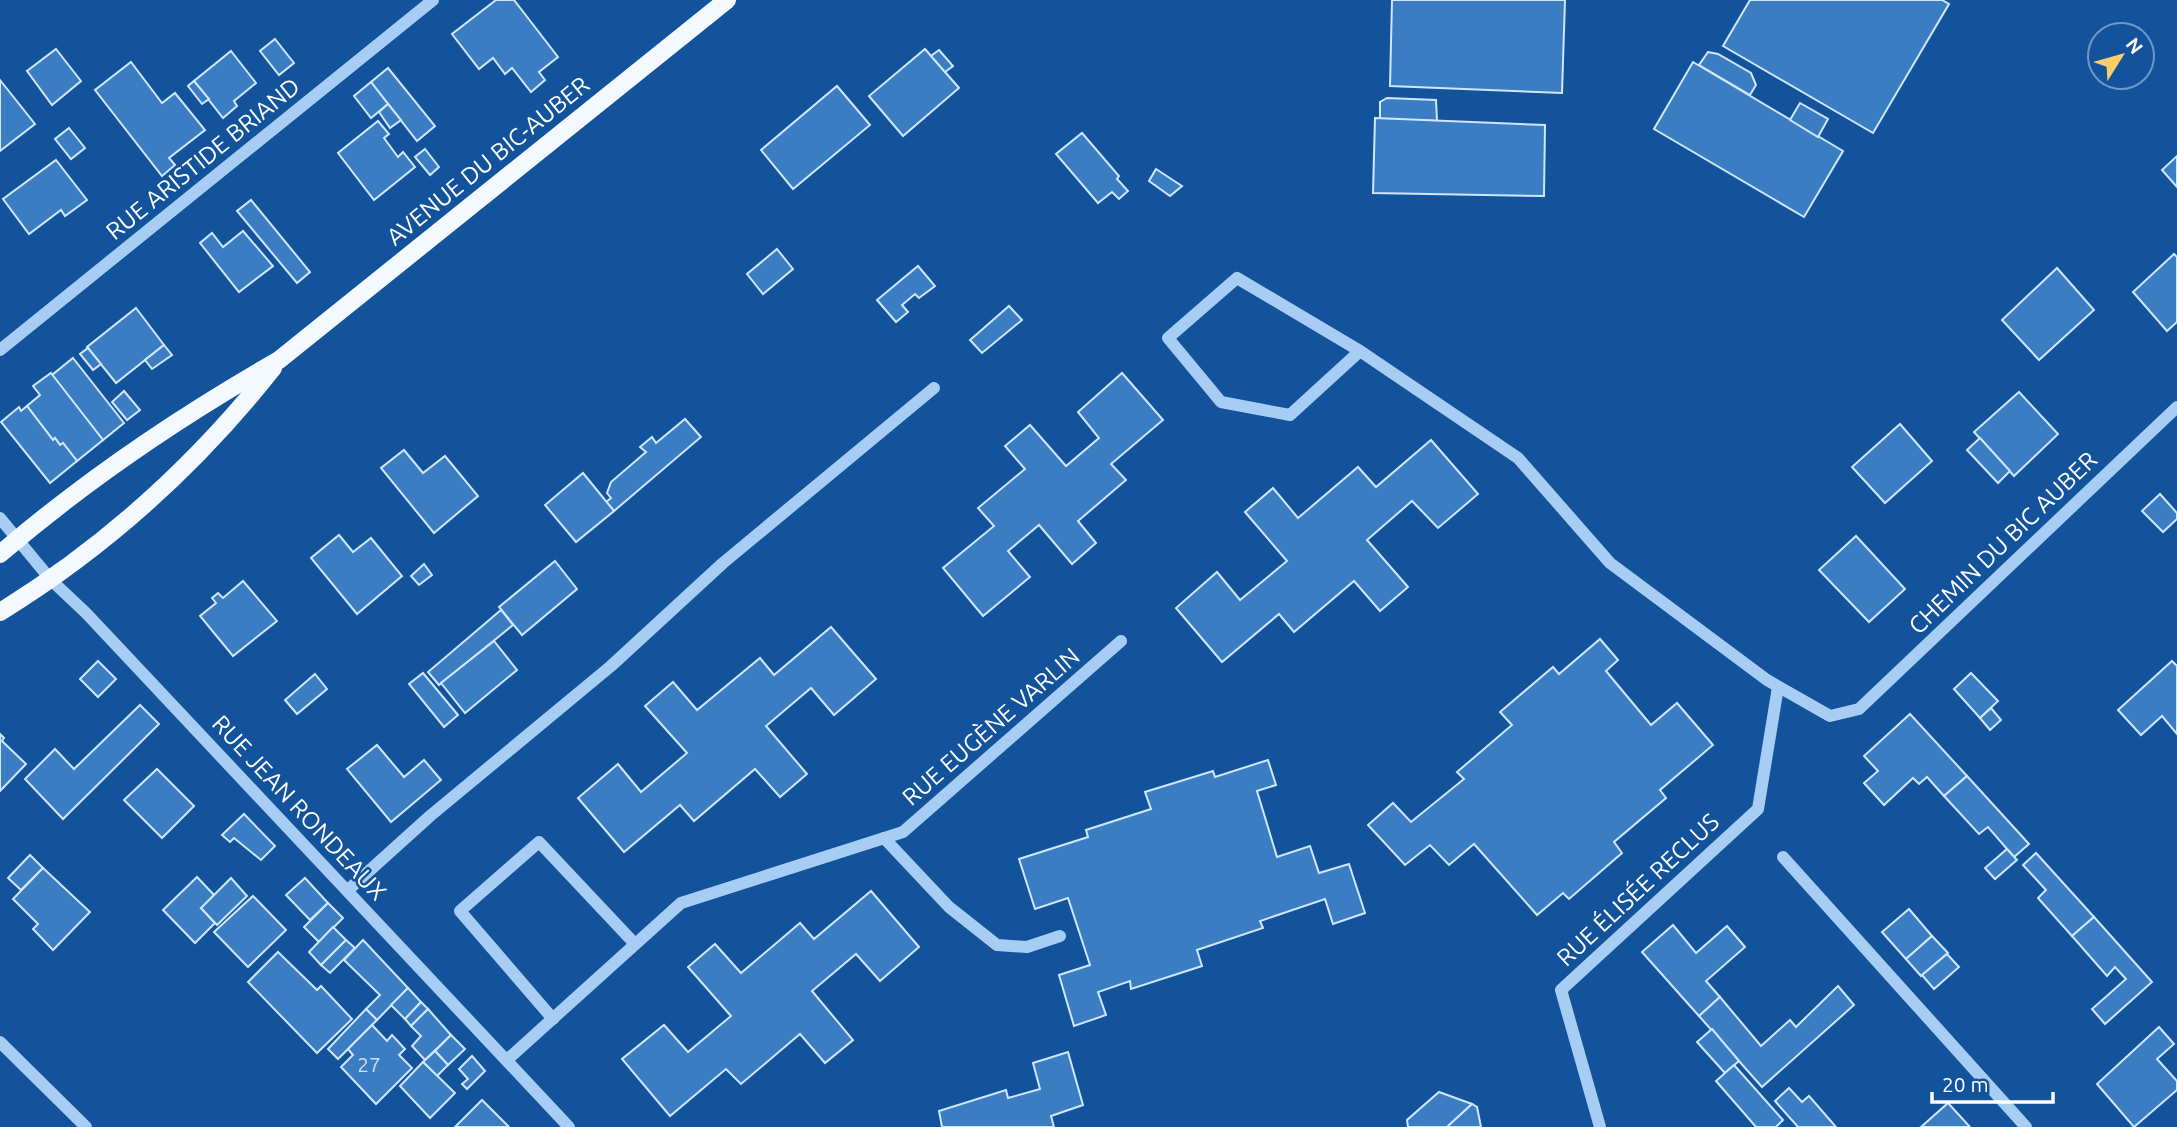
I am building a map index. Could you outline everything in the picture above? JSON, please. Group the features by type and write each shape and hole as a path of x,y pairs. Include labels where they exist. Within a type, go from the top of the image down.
{"main road":[{"name":"AVENUE DU BIC-AUBER","path":"0,554 86,486 204,402 279,360 727,0"},
{"name":"AVENUE DU BIC-AUBER","path":"0,612 51,580 119,529 241,408 279,360"}],"street":[{"name":"RUE ARISTIDE BRIAND","path":"0,350 433,0"},
{"path":"1360,351 1290,415 1221,402 1168,338 1237,278 1360,351 1518,458 1611,563 1778,687"},
{"path":"348,890 430,817 611,666 723,563 934,388"},
{"name":"CHEMIN DU BIC AUBER","path":"1778,687 1830,716 1859,709 2177,407"},
{"name":"RUE JEAN RONDEAUX","path":"0,518 51,580 86,612 569,1127"},
{"name":"RUE EUGÈNE VARLIN","path":"508,1059 681,902 903,832 1121,641"},
{"name":"RUE ÉLISÉE RECLUS","path":"1600,1127 1561,990 1758,808 1778,687"},
{"path":"884,838 949,907 997,945 1027,947 1060,936"},
{"path":"552,1019 460,911 539,842 635,944"},
{"path":"1783,857 2026,1127"},
{"path":"0,1042 86,1127"}],"building":[{"path":"496,0 514,0 558,57 539,72 545,80 531,92 512,68 505,74 493,58 479,69 452,34"},
{"path":"1392,0 1565,0 1562,93 1390,86"},
{"path":"1750,0 1942,0 1949,4 1873,133 1723,46"},
{"path":"275,39 294,63 279,75 260,51"},
{"path":"56,49 81,81 52,105 27,71"},
{"path":"925,49 959,88 903,136 869,96"},
{"path":"939,50 953,66 945,72 931,56"},
{"path":"231,51 256,83 234,101 237,106 223,118 194,81"},
{"path":"1708,52 1718,54 1751,73 1756,85 1750,95 1699,65"},
{"path":"131,62 162,103 175,93 205,130 169,158 175,165 162,176 95,90"},
{"path":"1693,62 1843,151 1804,217 1654,129"},
{"path":"388,68 435,126 417,141 371,82"},
{"path":"0,80 35,124 0,151"},
{"path":"194,81 209,99 202,104 188,86"},
{"path":"371,82 388,104 371,118 354,96"},
{"path":"837,86 870,125 793,189 761,150"},
{"path":"1387,98 1436,100 1437,121 1380,119 1380,102"},
{"path":"1800,103 1828,119 1818,137 1790,120"},
{"path":"388,104 401,120 390,128 379,112"},
{"path":"1375,118 1545,125 1544,196 1373,193"},
{"path":"378,121 389,134 384,138 398,157 403,152 415,167 374,200 338,153"},
{"path":"69,128 85,148 71,159 55,139"},
{"path":"1082,133 1119,176 1117,179 1128,191 1119,199 1112,192 1098,203 1056,154"},
{"path":"425,149 439,167 430,175 415,157"},
{"path":"2177,156 2177,187 2162,170"},
{"path":"56,160 87,200 65,216 61,210 29,234 3,199"},
{"path":"1156,169 1182,186 1170,196 1149,181"},
{"path":"251,200 310,272 297,283 237,211"},
{"path":"243,231 273,266 239,292 200,243 212,233 223,247"},
{"path":"777,249 793,269 763,294 747,274"},
{"path":"2174,254 2177,257 2177,322 2167,331 2133,292"},
{"path":"918,266 935,286 919,298 915,294 902,305 908,312 896,322 877,300"},
{"path":"2057,268 2094,310 2039,360 2002,320"},
{"path":"1009,306 1022,320 982,353 970,340"},
{"path":"136,308 164,345 116,383 87,347"},
{"path":"164,345 172,355 152,369 145,360"},
{"path":"88,348 101,364 93,370 80,354"},
{"path":"73,358 124,423 103,440 52,375"},
{"path":"51,373 103,440 77,461 63,443 60,445 55,438 53,440 27,406 40,395 33,386"},
{"path":"1122,373 1163,420 1111,464 1126,480 1078,521 1096,543 1072,564 1039,525 1008,551 1030,577 983,616 943,568 994,526 978,508 1025,469 1005,446 1030,425 1066,466 1099,438 1078,412"},
{"path":"124,391 140,410 127,420 112,402"},
{"path":"2019,392 2058,434 2014,476 1974,432"},
{"path":"27,406 53,440 55,438 60,445 63,443 77,461 50,483 1,422 19,407 21,411"},
{"path":"685,419 701,437 614,511 606,502 611,498 607,493 611,482 646,452 640,447 652,437 656,443"},
{"path":"1900,424 1932,461 1885,503 1852,467"},
{"path":"1980,438 2010,471 1998,483 1967,450"},
{"path":"1431,440 1478,494 1438,528 1412,501 1367,540 1408,587 1380,611 1354,581 1294,632 1279,614 1222,662 1176,608 1217,572 1240,600 1287,561 1245,512 1273,488 1298,518 1358,467 1376,487"},
{"path":"404,450 423,473 445,456 478,496 434,533 381,468"},
{"path":"583,473 614,511 576,542 545,505"},
{"path":"2160,494 2177,513 2177,519 2163,532 2142,511"},
{"path":"339,535 353,552 371,538 402,576 357,614 311,558"},
{"path":"1856,536 1905,589 1869,622 1819,570"},
{"path":"555,561 577,589 522,635 499,607"},
{"path":"424,564 432,575 419,585 411,576"},
{"path":"243,581 277,621 233,656 200,616 216,603 212,598 218,593 223,598"},
{"path":"501,610 513,625 439,685 428,672"},
{"path":"831,627 876,679 834,715 811,688 766,726 807,774 780,797 755,769 694,821 680,805 624,852 578,798 618,764 641,792 687,753 645,706 673,682 697,710 760,658 774,675"},
{"path":"1600,639 1618,660 1606,671 1651,725 1677,703 1713,745 1660,790 1666,798 1614,842 1622,853 1569,899 1563,893 1537,915 1474,844 1449,865 1430,845 1405,865 1368,825 1393,803 1411,822 1464,779 1457,772 1512,725 1500,712 1553,667 1559,674"},
{"path":"494,641 517,670 465,713 441,683"},
{"path":"98,661 116,679 98,697 80,679"},
{"path":"2172,661 2177,666 2177,734 2162,716 2141,735 2118,710"},
{"path":"423,673 458,715 444,727 409,684"},
{"path":"1971,673 1998,701 1980,718 1954,689"},
{"path":"315,674 327,689 297,714 285,700"},
{"path":"140,705 159,724 63,819 25,779 55,749 74,769"},
{"path":"1991,708 2001,720 1990,730 1980,718"},
{"path":"1910,714 1967,776 1944,796 1927,777 1919,784 1913,778 1884,805 1864,783 1878,771 1864,756"},
{"path":"0,734 4,738 2,741 26,764 0,791"},
{"path":"377,745 404,777 424,760 441,780 391,822 347,769"},
{"path":"1268,760 1276,785 1257,791 1277,857 1310,846 1319,873 1349,864 1365,913 1333,924 1325,899 1260,921 1263,928 1197,950 1202,966 1131,989 1130,981 1098,992 1106,1015 1074,1026 1059,975 1090,965 1068,898 1035,909 1019,859 1088,837 1086,830 1151,809 1145,792 1213,771 1215,777"},
{"path":"157,769 194,806 162,838 124,800"},
{"path":"1967,776 2029,844 2014,857 1988,827 1979,834 1944,796"},
{"path":"244,814 275,846 261,860 234,838 230,842 222,835"},
{"path":"2007,849 2017,860 1995,879 1985,868"},
{"path":"2036,853 2094,917 2072,936 2038,898 2046,890 2023,865"},
{"path":"30,855 43,868 21,890 8,878"},
{"path":"43,868 90,912 53,950 33,929 38,924 13,899"},
{"path":"197,877 215,896 201,908 215,923 195,943 163,910"},
{"path":"231,878 247,896 217,925 201,908"},
{"path":"305,878 328,903 310,920 286,895"},
{"path":"871,891 919,947 880,981 856,954 812,991 853,1040 825,1063 800,1034 741,1084 726,1069 670,1116 622,1059 664,1025 688,1052 731,1016 688,967 715,944 741,973 800,923 814,939"},
{"path":"253,896 286,930 248,967 214,932"},
{"path":"328,903 343,918 319,942 304,927"},
{"path":"1909,909 1932,936 1906,959 1882,932"},
{"path":"2094,917 2152,982 2105,1024 2092,1009 2126,979 2115,967 2107,976 2072,936"},
{"path":"1673,925 1696,953 1727,926 1745,947 1706,981 1720,997 1699,1016 1642,952"},
{"path":"333,927 346,940 321,965 309,952"},
{"path":"1932,936 1948,953 1921,976 1906,959"},
{"path":"346,940 355,948 330,973 321,965"},
{"path":"363,940 408,988 377,1020 366,1009 380,995 344,960"},
{"path":"278,952 317,990 321,986 352,1019 317,1053 248,982"},
{"path":"1947,954 1959,967 1934,989 1922,975"},
{"path":"1838,986 1854,1005 1762,1087 1699,1016 1720,997 1761,1046 1790,1020 1796,1027"},
{"path":"408,988 421,1002 405,1019 391,1005"},
{"path":"421,1002 428,1009 411,1026 405,1019"},
{"path":"366,1009 377,1020 338,1059 328,1049"},
{"path":"428,1009 451,1035 425,1060 412,1046 421,1036 411,1026"},
{"path":"372,1025 387,1041 392,1035 405,1049 399,1055 412,1068 376,1104 341,1067 353,1055 348,1049"},
{"path":"2159,1027 2174,1044 2157,1059 2177,1081 2177,1090 2134,1127 2097,1084"},
{"path":"1712,1029 1739,1061 1725,1073 1697,1042"},
{"path":"451,1035 465,1049 448,1065 435,1051"},
{"path":"435,1051 448,1065 437,1076 423,1062"},
{"path":"1068,1052 1083,1105 1051,1116 1054,1127 942,1127 939,1111 1006,1090 1008,1098 1040,1089 1033,1063"},
{"path":"472,1056 485,1071 467,1089 462,1084 468,1079 459,1069"},
{"path":"423,1062 455,1093 430,1118 400,1086"},
{"path":"1734,1065 1783,1120 1776,1127 1756,1127 1716,1081"},
{"path":"1789,1088 1802,1102 1809,1096 1836,1127 1798,1127 1775,1101"},
{"path":"1439,1092 1472,1104 1447,1127 1408,1127 1407,1120"},
{"path":"482,1100 509,1127 455,1127"},
{"path":"1948,1103 1970,1127 1921,1127"},
{"path":"1472,1104 1477,1107 1481,1127 1447,1127"}]}
